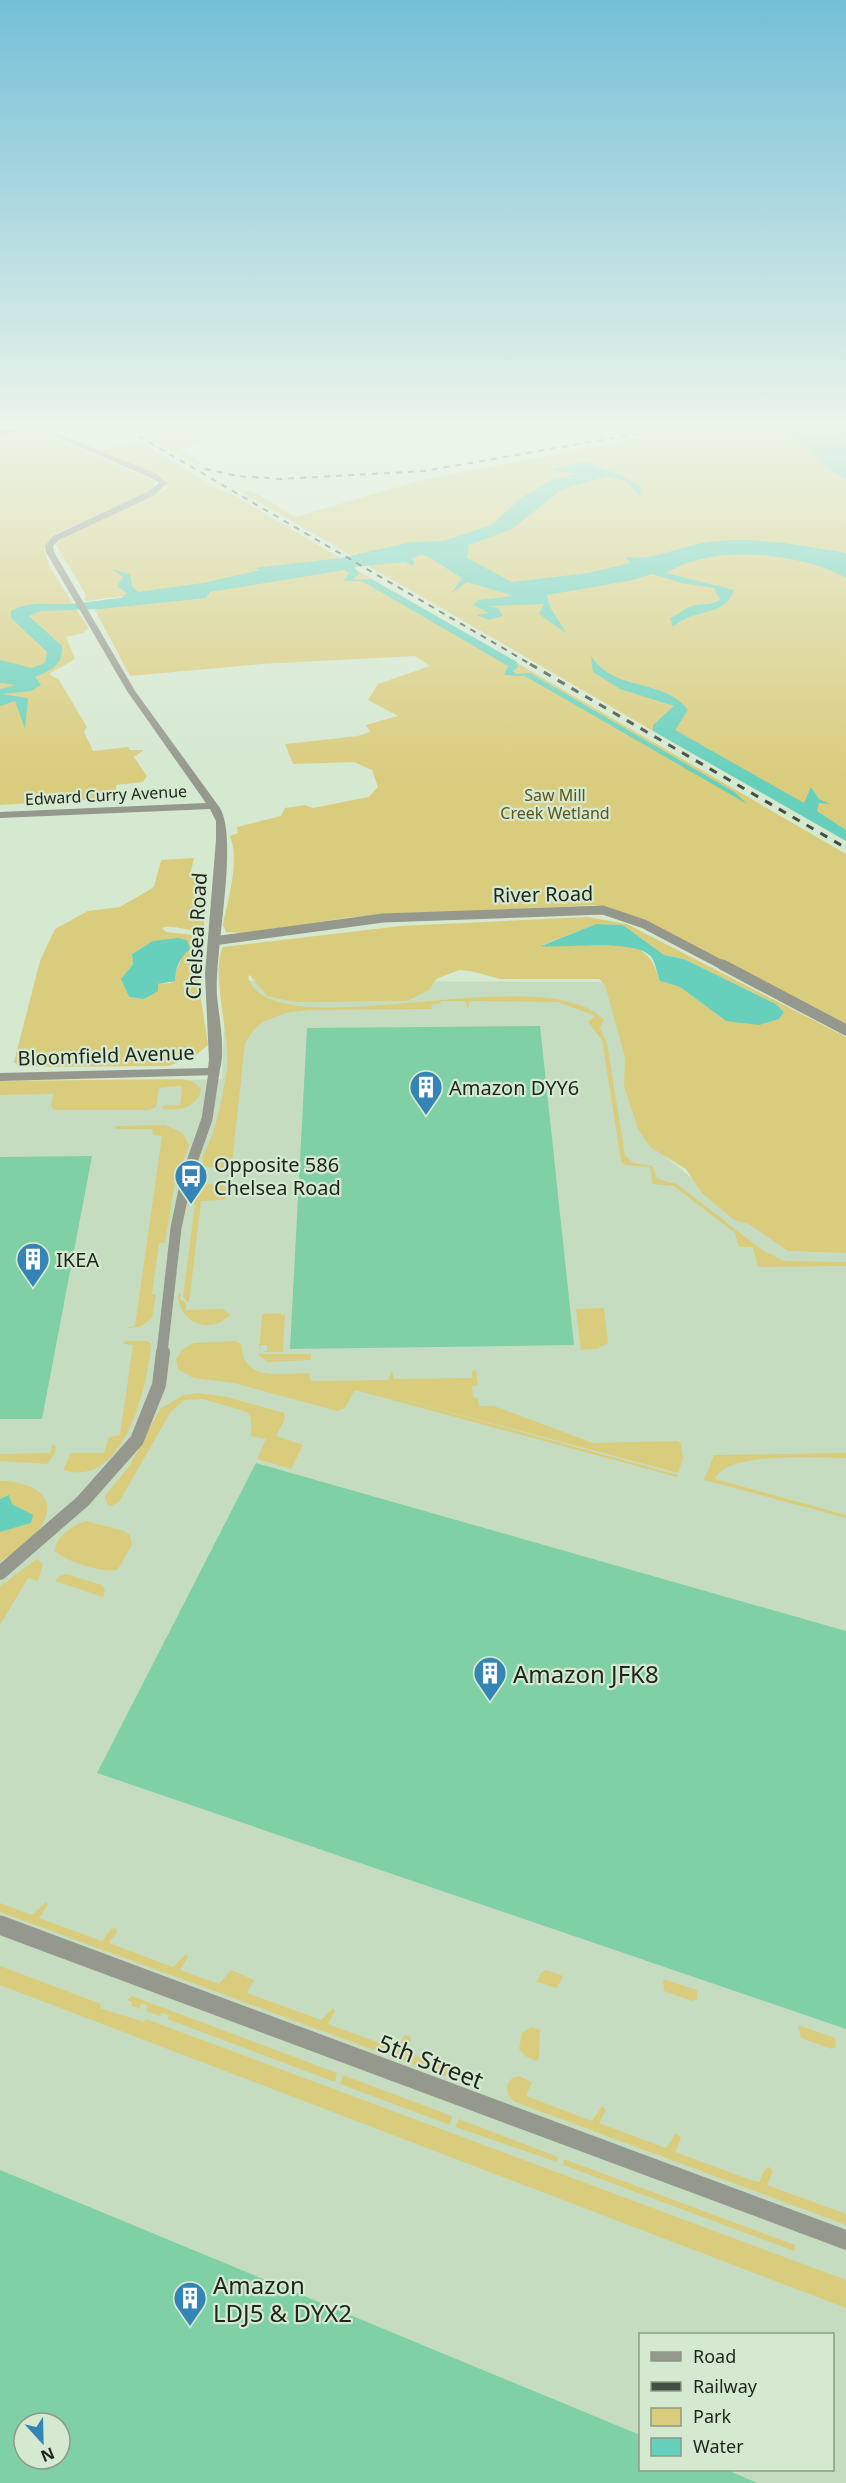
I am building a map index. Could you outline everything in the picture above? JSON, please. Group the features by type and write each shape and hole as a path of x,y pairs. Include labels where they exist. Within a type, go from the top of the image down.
{"street":[{"name":"Chelsea Road","path":"0,1573 83,1502 137,1440 159,1385 176,1227 187,1176 207,1119 217,1050 211,1006 221,821 211,802 131,692 50,552 51,546"},
{"name":"Edward Curry Avenue","path":"0,815 211,802"},
{"name":"Edward Curry Avenue","path":"0,809 53,810"},
{"name":"River Road","path":"213,941 383,918 603,910 644,924 846,1030"},
{"name":"Bloomfield Avenue","path":"0,1077 214,1072"},
{"name":"5th Street","path":"0,1925 846,2240"}],"shaded area":[{"path":"226,981 613,982 649,1143 741,1219 846,1246 846,2483 0,2483 0,1084 222,1079"}],"green space":[{"path":"0,546 45,546 44,548 49,566 88,628 83,633 66,637 75,659 49,674 59,680 87,727 84,732 93,751 128,747 130,750 144,750 134,757 147,776 143,782 116,785 117,798 0,805"},
{"path":"57,546 320,546 340,558 203,585 86,601 85,593"},
{"path":"335,546 846,546 846,835 653,725 653,731 367,565 357,553 351,555"},
{"name":"Saw Mill Creek Wetland","path":"352,567 846,854 846,1027 609,907 595,905 352,917 245,933 226,932 223,925 234,857 230,836 238,833 237,827 281,816 285,808 305,805 313,808 369,797 378,787 372,770 354,762 293,764 285,744 358,736 370,732 366,725 398,716 368,700 378,684 430,666 415,656 262,664 130,676 94,608 90,608"},
{"path":"194,858 191,871 205,882 204,929 162,928 166,932 203,936 198,979 208,1045 195,1056 169,1066 20,1067 14,1062 40,961 55,929 88,911 120,907 154,887 161,860","holes":["153,941 190,949 183,955 171,983 158,984 157,991 144,999 129,997 121,979 133,964 132,954"]},
{"path":"588,917 627,924 846,1037 846,1253 788,1251 749,1224 734,1220 702,1193 686,1169 650,1147 638,1129 624,1086 625,1057 605,985 599,979 500,979 459,970 436,979 429,990 407,1001 294,1002 267,996 250,975 248,977 268,998 305,1007 355,1007 471,998 526,997 572,1003 604,1020 600,1028 607,1043 625,1155 633,1163 652,1166 657,1179 677,1184 762,1250 784,1261 846,1262 846,1266 758,1267 753,1247 739,1247 735,1233 674,1186 652,1184 650,1167 624,1165 621,1161 602,1040 588,1022 595,1016 558,1002 470,1001 468,1009 465,1001 441,1001 440,1004 432,1004 431,1009 310,1010 285,1013 263,1022 254,1029 245,1043 232,1163 221,1169 203,1166 202,1158 218,1116 227,1069 219,973 223,947 401,926","holes":["596,924 623,925 664,955 684,959 776,1004 784,1012 726,1021 680,987 660,981 650,959 630,946 542,945"]},
{"path":"182,1079 194,1082 201,1089 192,1104 176,1110 164,1109 162,1106 180,1105 182,1088 180,1086 159,1088 156,1107 148,1110 54,1110 51,1105 53,1094 0,1095 0,1081"},
{"path":"165,1125 183,1133 189,1146 175,1182 165,1243 159,1243 152,1294 156,1294 152,1318 140,1327 125,1328 135,1326 162,1136 153,1135 152,1129 115,1129 116,1126"},
{"path":"202,1184 224,1185 230,1193 224,1200 201,1201 189,1303 183,1297 195,1204 189,1204 191,1190"},
{"path":"178,1294 181,1294 180,1299 186,1303 186,1310 223,1309 230,1315 213,1325 196,1323 183,1312"},
{"path":"604,1308 608,1343 596,1349 581,1350 576,1309"},
{"path":"282,1313 282,1317 285,1313 283,1352 263,1352 267,1350 267,1345 261,1345 259,1352 262,1314"},
{"path":"126,1341 147,1341 151,1344 145,1383 129,1430 117,1449 102,1464 84,1472 63,1470 71,1453 104,1453 109,1437 120,1435 133,1345 123,1344"},
{"path":"235,1341 241,1344 249,1365 256,1370 275,1374 309,1373 311,1381 388,1380 392,1371 394,1379 472,1378 472,1371 476,1370 478,1385 472,1386 473,1397 478,1398 479,1406 494,1406 593,1443 678,1441 681,1444 683,1459 678,1473 356,1387 678,1475 677,1477 355,1390 345,1408 337,1411 234,1383 193,1378 178,1369 176,1359 183,1349 194,1343"},
{"path":"257,1354 311,1354 311,1360 268,1362"},
{"path":"199,1393 227,1397 284,1413 285,1419 276,1436 303,1445 291,1469 257,1459 266,1439 251,1436 251,1418 247,1412 203,1399 184,1400 170,1413 119,1502 111,1506 107,1504 105,1496 130,1465 160,1409 183,1395"},
{"path":"52,1445 56,1446 55,1453 47,1464 0,1461 0,1454 50,1453"},
{"path":"846,1453 846,1458 796,1457 754,1460 723,1470 715,1479 846,1515 846,1518 704,1480 714,1455"},
{"path":"0,1481 31,1487 45,1498 47,1506 46,1516 36,1533 0,1562 0,1532 31,1523 0,1499"},
{"path":"86,1521 124,1531 130,1535 132,1545 118,1569 104,1570 85,1566 55,1551 58,1541 66,1532"},
{"path":"37,1559 43,1564 38,1581 28,1578 0,1625 0,1586"},
{"path":"66,1574 102,1585 105,1591 103,1597 55,1581"},
{"path":"46,1902 48,1905 39,1918 102,1941 111,1929 116,1928 117,1932 109,1943 173,1967 186,1954 188,1957 180,1970 219,1984 231,1970 254,1980 247,1993 321,2020 333,2008 335,2011 328,2024 396,2049 405,2035 410,2036 411,2040 405,2052 461,2072 460,2077 444,2076 0,1912 0,1903 32,1915"},
{"path":"0,1966 101,2004 100,2008 144,2022 146,2019 846,2280 846,2308 0,1985"},
{"path":"546,1970 563,1976 557,1988 537,1982 541,1973"},
{"path":"663,1979 697,1990 697,1999 692,2001 664,1991"},
{"path":"132,1996 337,2073 335,2082 167,2019 169,2015 162,2013 160,2016 146,2011 148,2006 142,2003 139,2009 131,2006 132,2002 127,2000"},
{"path":"798,2025 835,2038 836,2047 832,2049 801,2038"},
{"path":"531,2027 540,2030 539,2058 536,2061 525,2056 519,2049 522,2033"},
{"path":"343,2075 452,2116 450,2125 340,2084"},
{"path":"519,2076 532,2082 526,2096 592,2121 602,2106 606,2110 599,2123 666,2148 676,2133 681,2138 675,2152 751,2180 759,2182 765,2169 769,2167 773,2171 767,2185 846,2214 846,2225 515,2102 508,2095 507,2085 512,2078"},
{"path":"459,2119 558,2157 557,2162 455,2127"},
{"path":"564,2159 795,2245 794,2251 563,2165"}],"water":[{"path":"394,546 469,546 467,558 512,582 588,573 630,563 626,557 655,556 689,546 804,546 846,553 846,578 827,569 781,557 731,555 707,558 685,564 666,573 734,590 724,605 690,617 673,627 670,618 687,608 720,600 714,588 682,583 652,574 633,580 547,595 550,607 567,634 539,614 544,604 489,606 498,608 503,616 489,620 476,615 489,613 473,605 478,600 514,596 467,582 452,593 462,578 427,556 420,555 411,559 415,562 412,566 405,562 354,567 359,574 352,580 371,579 517,662 518,667 513,671 516,674 530,673 736,793 747,804 525,676 504,675 508,666 362,581 343,581 349,573 345,570 210,592 206,598 100,609 40,611 29,616 62,646 61,658 51,669 35,677 41,685 31,691 2,694 28,698 25,729 15,701 0,706 0,689 16,685 0,683 0,660 32,668 45,663 47,652 11,618 11,611 33,604 70,604 121,598 127,593 117,586 123,577 111,569 130,574 132,586 138,592 203,583 260,570 254,568 340,558"},
{"path":"591,656 601,668 613,675 666,693 678,700 688,710 675,730 804,803 811,787 819,799 830,804 819,803 817,811 846,830 846,841 653,731 653,725 674,706 620,689 593,672"},
{"path":"596,924 623,925 664,955 684,959 776,1004 784,1012 779,1019 759,1025 726,1021 680,987 660,981 652,958 644,952 617,946 541,946"},
{"path":"178,938 187,940 190,949 179,963 175,981 158,984 158,991 144,999 129,997 121,979 133,964 132,954 153,941"},
{"path":"9,1495 12,1504 33,1515 31,1523 0,1532 0,1499"}],"building":[{"name":"Amazon DYY6","path":"540,1026 574,1345 290,1349 307,1028"},
{"name":"IKEA","path":"92,1156 42,1419 0,1419 0,1157"},
{"name":"Amazon JFK8","path":"256,1463 846,1631 846,2029 97,1773"},
{"name":"Amazon LDJ5 & DYX2","path":"0,2170 639,2435 639,2471 730,2471 757,2483 0,2483"}],"railway":[{"path":"327,546 532,665"},
{"path":"530,664 846,848"}],"place":[{"name":"Amazon DYY6","path":"426,1116"},
{"name":"Opposite 586 Chelsea Road","path":"191,1205"},
{"name":"IKEA","path":"33,1288"},
{"name":"Amazon JFK8","path":"490,1702"},
{"name":"Amazon LDJ5 & DYX2","path":"190,2327"}]}
